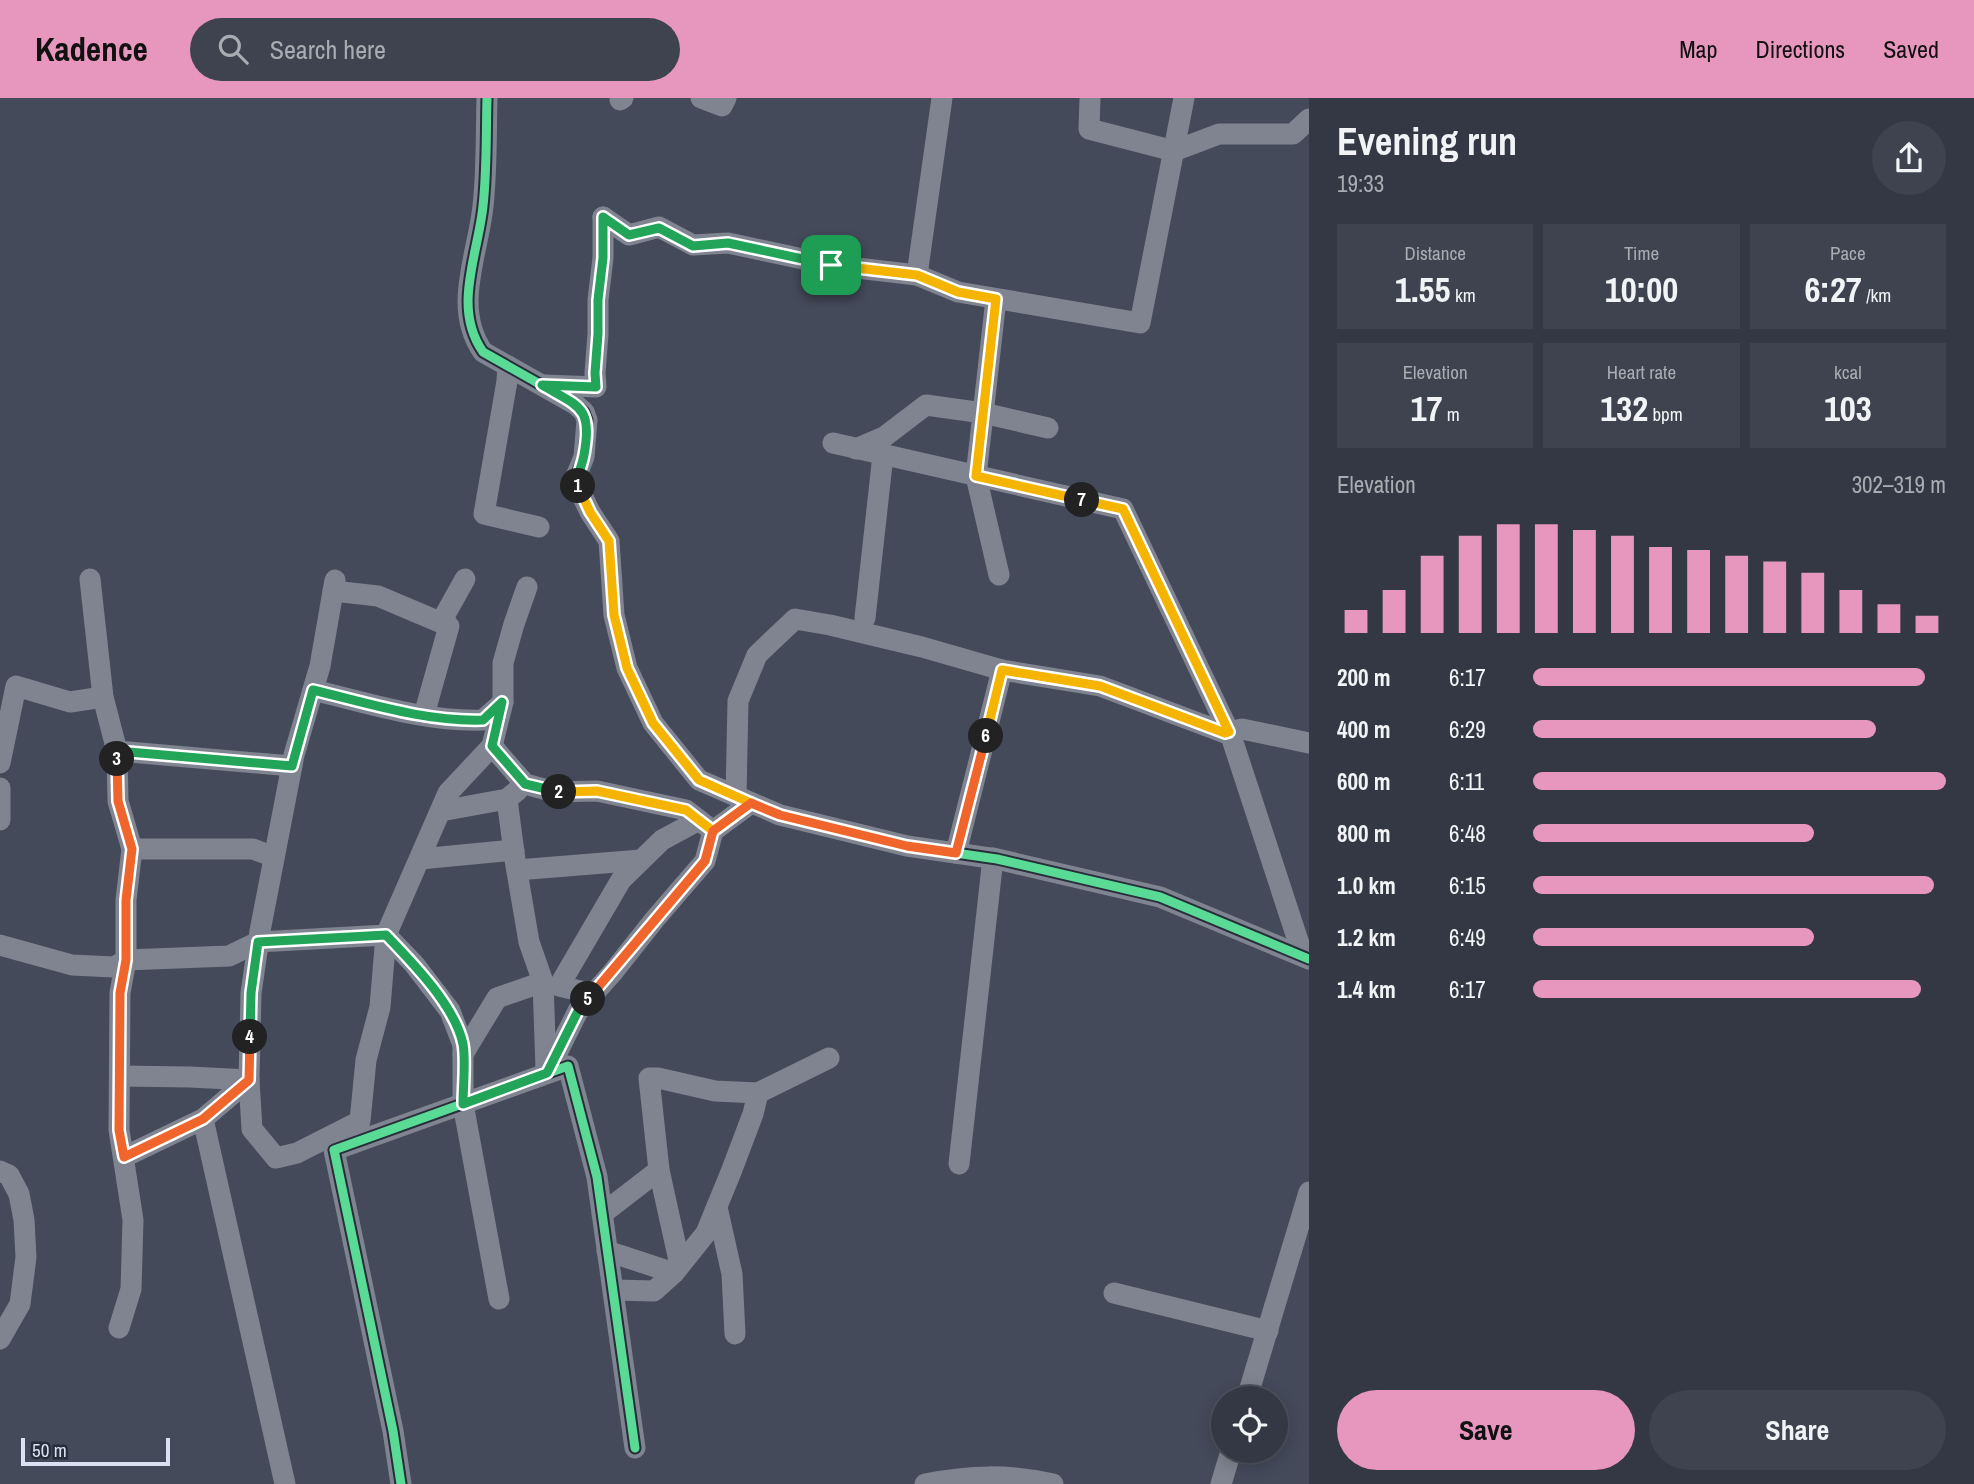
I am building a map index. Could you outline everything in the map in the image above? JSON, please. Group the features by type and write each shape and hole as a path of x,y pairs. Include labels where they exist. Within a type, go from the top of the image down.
{"street":[{"path":"487,98 483,204 480,233 469,277 468,321 483,352 575,404 584,412 587,420 584,457 577,474 578,487 609,541 614,615 627,668 653,723 699,780 780,815 907,846 993,858 1160,897 1306,957"},
{"path":"701,98 722,106 726,98"},
{"path":"917,275 942,98"},
{"path":"1090,98 1089,129 1174,152 1219,134 1293,134 1309,120"},
{"path":"542,385 596,387 603,217 629,235 659,228 693,246 728,243 831,265 917,275 958,292 1140,323 1184,98"},
{"path":"996,299 976,476 999,575"},
{"path":"508,366 484,514 539,527"},
{"path":"856,449 884,438 926,405 983,413 1048,428"},
{"path":"833,443 1123,509 1229,732 1306,957"},
{"path":"865,618 883,455"},
{"path":"90,579 103,697 117,751 118,801 132,849 126,900 126,960 120,993 119,1130 133,1220 131,1289 119,1328"},
{"path":"441,622 465,579"},
{"path":"424,715 449,626 378,596 334,586 320,666 292,766 258,942 251,993 249,1080 252,1129 276,1158 297,1153 360,1121 366,1060 380,1007 386,935 448,793 492,746 502,702 502,663 527,587"},
{"path":"743,799 738,701 757,655 795,619 922,647 1002,670 1100,686 1225,733 1242,729 1309,743"},
{"path":"956,853 1002,670"},
{"path":"0,762 8,684 70,702 103,697"},
{"path":"313,690 459,721 483,720 502,702"},
{"path":"492,746 525,784 555,792 597,791 686,810 706,825"},
{"path":"117,751 292,766"},
{"path":"441,811 507,799 525,784"},
{"path":"0,788 0,820"},
{"path":"507,799 529,942 543,982 547,1073"},
{"path":"593,993 559,986 621,880 662,840 706,825 743,799"},
{"path":"547,1073 578,1011 705,861 706,825"},
{"path":"132,849 253,849 274,857"},
{"path":"959,1164 993,858"},
{"path":"420,859 641,860"},
{"path":"0,945 72,965 114,967 126,960 229,956 258,942 386,935 414,964 450,1011 463,1045 463,1104 499,1299"},
{"path":"463,1054 497,998 543,982"},
{"path":"677,1269 659,1170 649,1078 715,1091 758,1093 829,1058"},
{"path":"401,1484 393,1431 334,1150 568,1066 597,1177 635,1448"},
{"path":"120,1076 249,1080"},
{"path":"124,1157 203,1119 249,1080"},
{"path":"613,1290 654,1291 677,1269 706,1233 744,1137 758,1093"},
{"path":"203,1119 285,1484"},
{"path":"602,1214 659,1170"},
{"path":"0,1171 9,1175 19,1194 26,1256 20,1304 0,1339"},
{"path":"1251,1386 1309,1192"},
{"path":"717,1207 732,1274 735,1334"},
{"path":"607,1251 677,1269"},
{"path":"1114,1293 1268,1331"},
{"path":"1221,1484 1227,1463"},
{"path":"925,1484 989,1475 1023,1477 1053,1484"}],"cycle path":[{"path":"487,98 484,192 468,299 469,318 474,335 483,352 575,404 584,412 587,420 584,457 577,474 578,487 609,541 614,615 627,668 653,723 699,780 780,815 907,846 997,859 1160,897 1309,959"},
{"path":"401,1484 393,1431 334,1150 568,1066 597,1177 635,1448"}],"route":[{"path":"831,265 728,243 693,246 659,228 629,235 603,217 596,387 542,385 575,404 584,412 587,420 584,457 577,474 578,487 609,541 614,615 627,668 653,723 699,780 751,803 713,831 686,810 597,791 555,792 525,784 492,746 502,702 483,720 459,721 313,690 292,766 117,751 118,801 132,849 126,900 126,960 120,993 119,1130 124,1157 203,1119 249,1080 251,993 258,942 386,935 414,964 450,1011 463,1045 463,1104 547,1073 578,1011 705,861 713,831 751,803 780,815 907,846 956,853 1002,670 1100,686 1225,733 1229,732 1123,509 976,476 996,299 958,292 917,275 831,265"}]}
